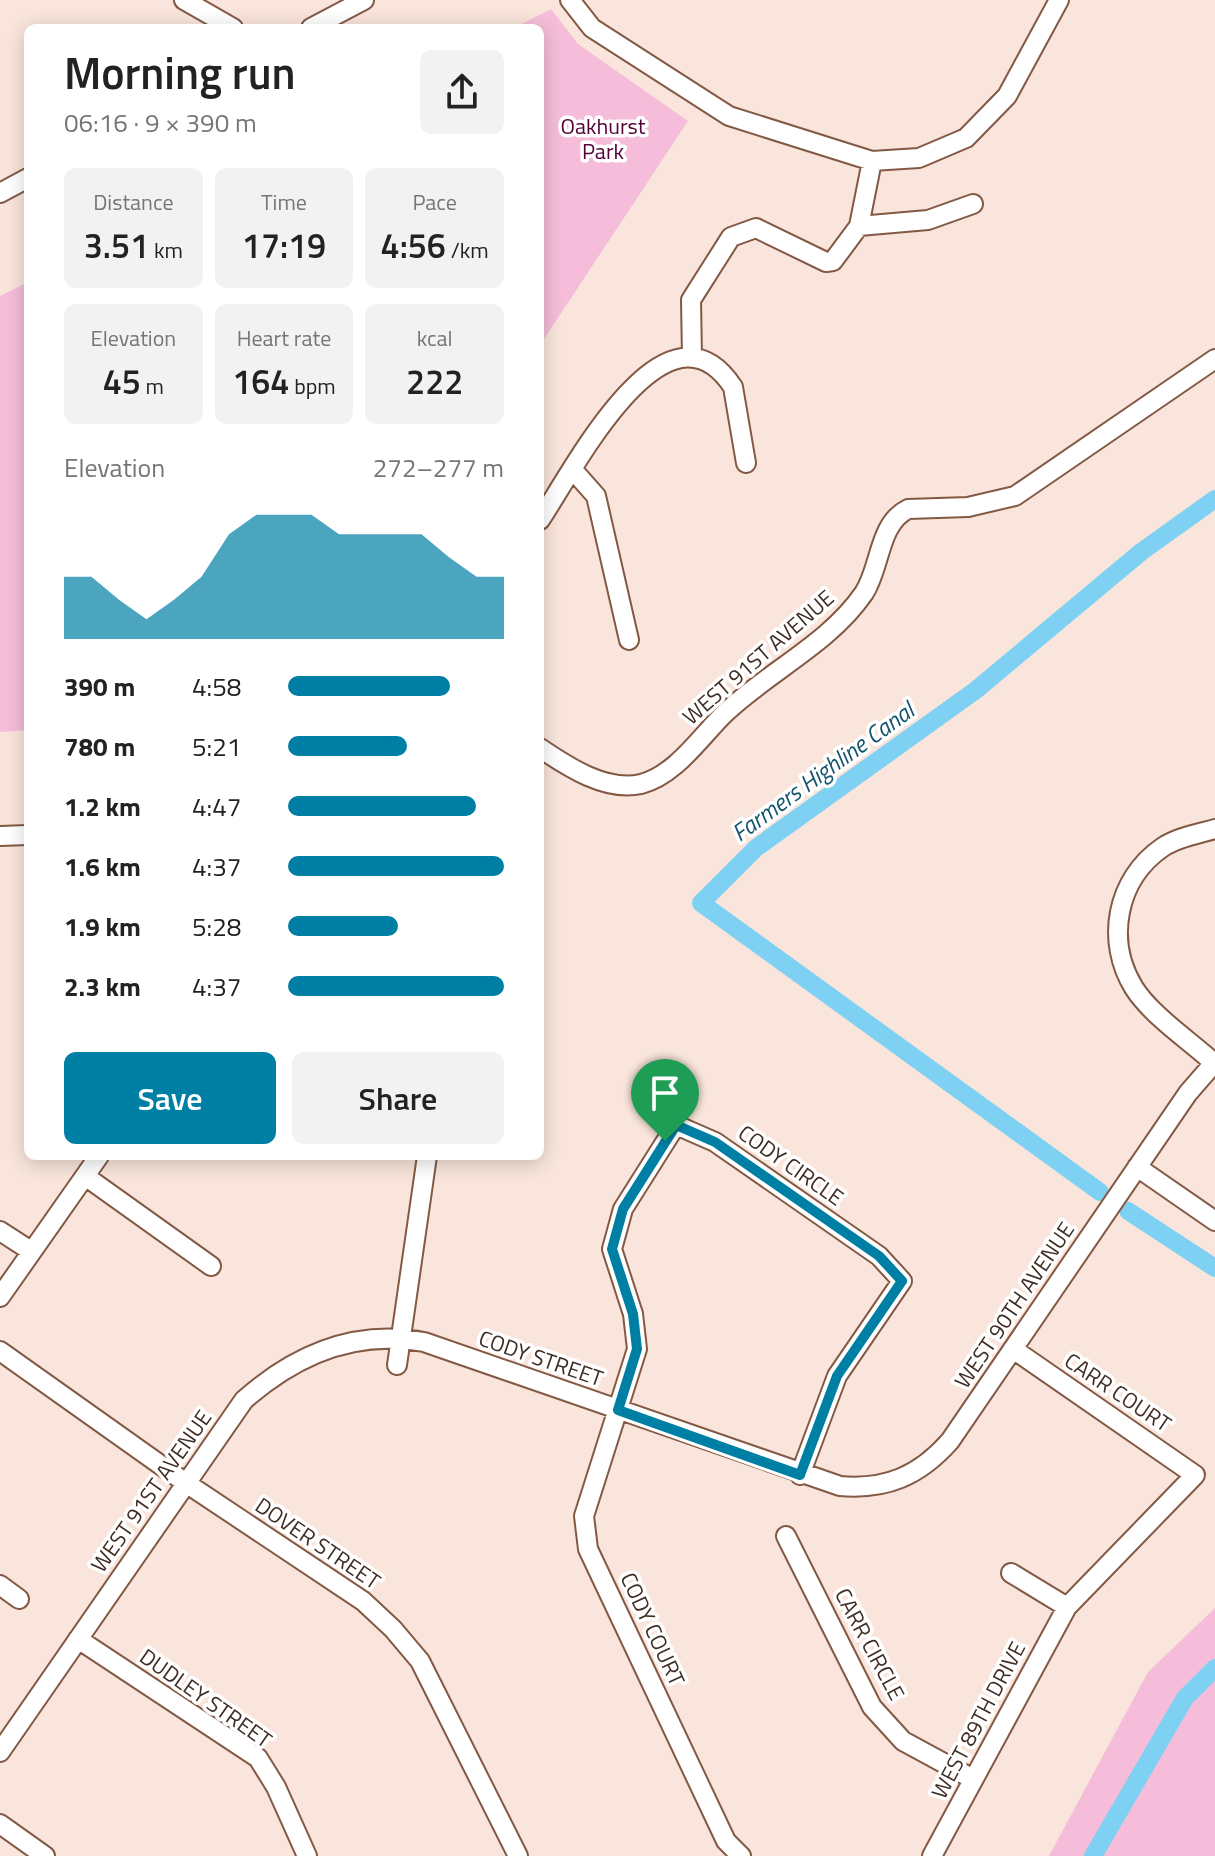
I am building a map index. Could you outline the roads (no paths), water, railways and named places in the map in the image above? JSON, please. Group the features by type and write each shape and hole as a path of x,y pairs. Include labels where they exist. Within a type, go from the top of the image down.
{"street":[{"path":"184,0 223,24"},
{"path":"319,24 364,0"},
{"path":"570,0 592,28 729,116 872,161 919,158 966,138 1007,96 1059,0"},
{"path":"692,357 691,300 731,237 756,228 826,262 840,257 859,226 872,161"},
{"path":"0,193 24,180"},
{"path":"859,226 928,220 973,204"},
{"path":"544,514 631,386 657,367 692,357 712,362 733,387 746,463"},
{"name":"WEST 91ST AVENUE","path":"544,750 587,776 624,784 641,784 669,768 741,698 847,614 874,575 888,528 900,512 994,503 1031,487 1215,359"},
{"path":"573,470 596,496 629,640"},
{"path":"1214,1062 1135,990 1117,948 1115,929 1121,904 1149,860 1163,847 1215,829"},
{"path":"0,836 24,835"},
{"name":"WEST 90TH AVENUE","path":"800,1475 840,1486 867,1488 914,1473 933,1460 950,1441 1137,1167 1214,1062"},
{"name":"CODY CIRCLE","path":"618,1410 637,1349 633,1314 612,1249 623,1209 676,1125 715,1142 879,1256 902,1281 837,1376 800,1475"},
{"path":"0,1297 96,1160"},
{"path":"397,1365 426,1160"},
{"path":"1137,1167 1215,1221"},
{"path":"85,1176 211,1266"},
{"path":"0,1231 31,1251"},
{"name":"WEST 91ST AVENUE","path":"0,1752 244,1400 275,1372 309,1354 348,1342 400,1338"},
{"name":"CODY STREET","path":"400,1338 424,1342 800,1475"},
{"name":"CARR COURT","path":"1013,1349 1195,1475"},
{"name":"DOVER STREET","path":"0,1351 186,1483 363,1601 393,1629 420,1661 518,1856"},
{"name":"CODY COURT","path":"618,1410 584,1516 588,1549 726,1841 741,1856"},
{"name":"WEST 89TH DRIVE","path":"932,1856 1067,1607 1195,1475"},
{"name":"CARR CIRCLE","path":"786,1536 872,1707 903,1741 973,1779"},
{"path":"1011,1573 1067,1607"},
{"path":"0,1585 19,1599"},
{"name":"DUDLEY STREET","path":"78,1639 258,1758 276,1787 307,1856"},
{"path":"0,1824 45,1856"}],"waterway":[{"name":"Farmers Highline Canal","path":"1100,1192 701,903 756,848 976,690 1141,552 1215,499"},
{"name":"Farmers Highline Canal","path":"1128,1211 1215,1268"},
{"name":"Farmers Highline Canal","path":"1093,1856 1185,1698 1215,1668"}],"park label":[{"name":"Oakhurst Park","path":"603,138"}]}
